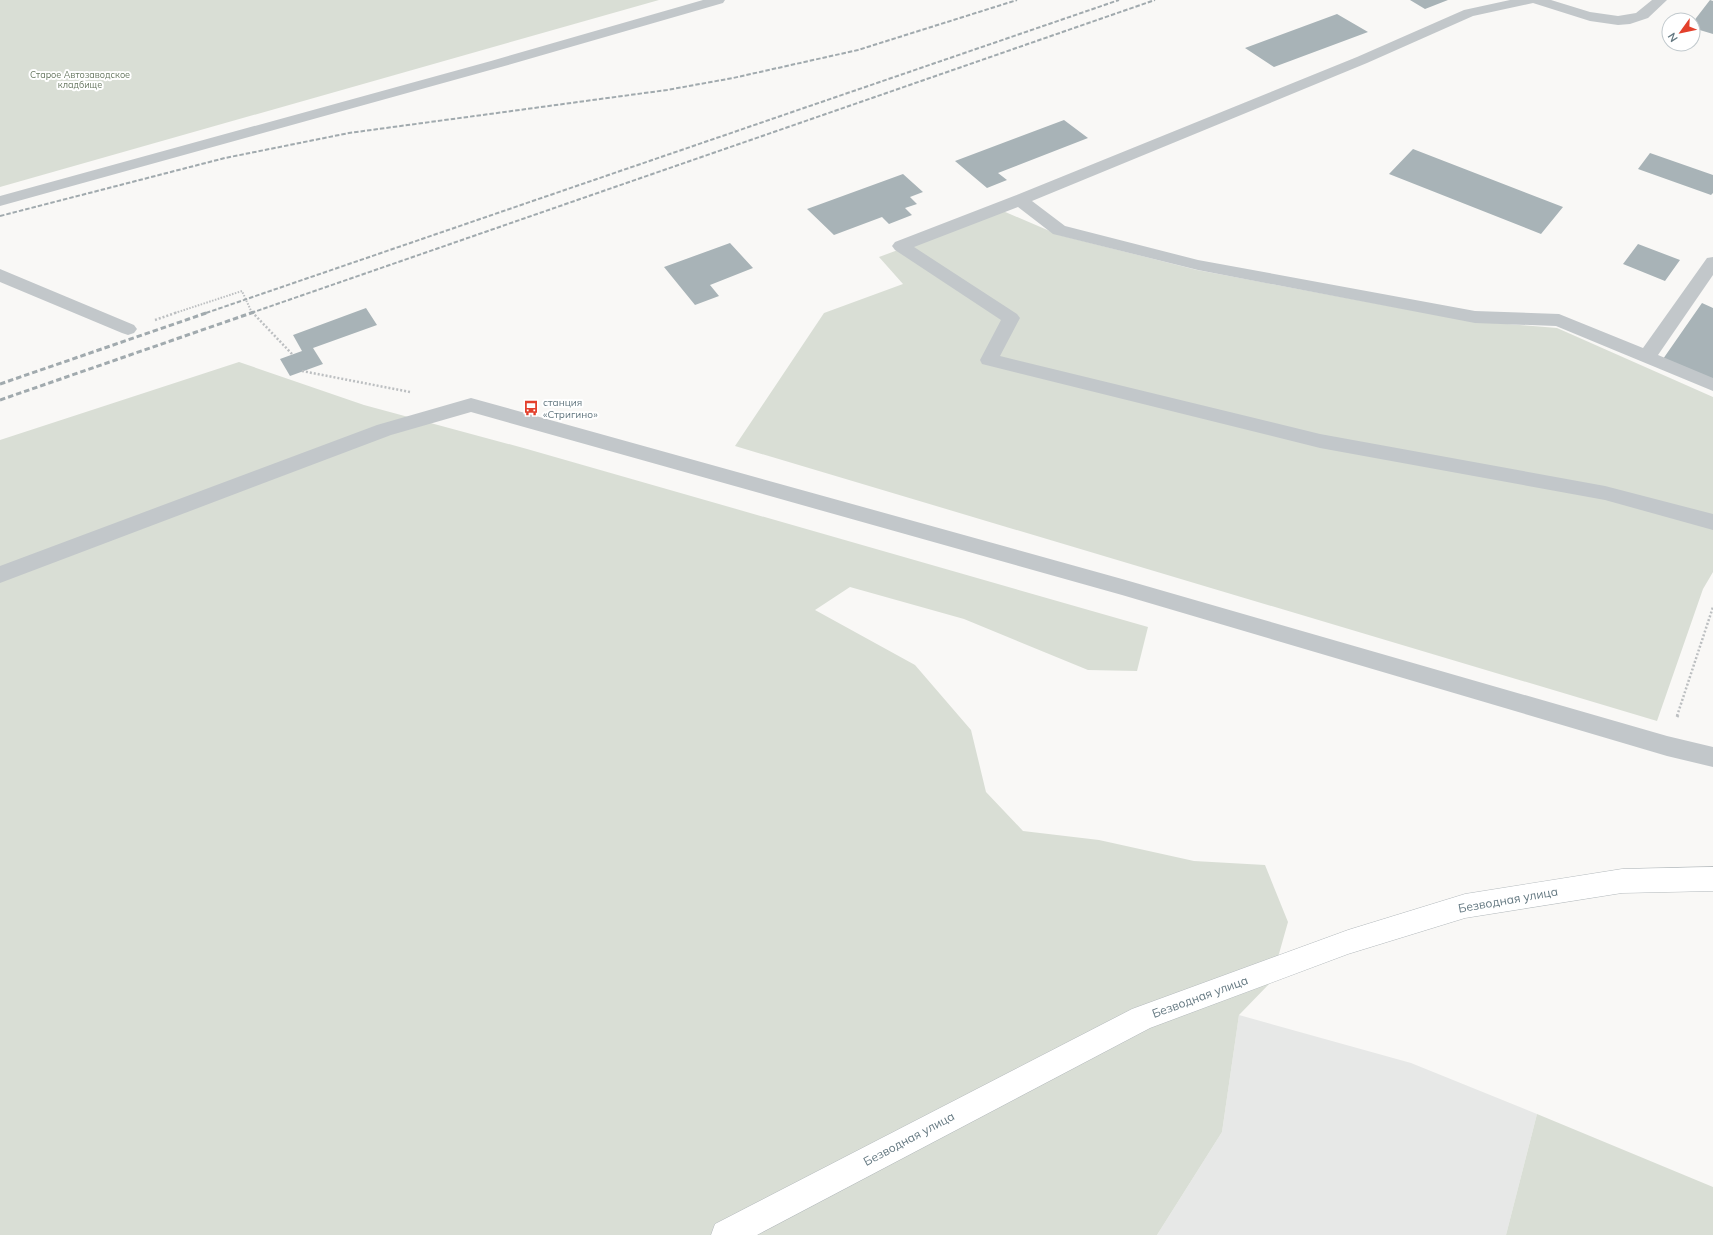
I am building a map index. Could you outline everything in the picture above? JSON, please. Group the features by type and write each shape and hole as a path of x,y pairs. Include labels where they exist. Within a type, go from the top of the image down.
{"main road":[{"name":"Безводная улица","path":"726,1235 1142,1018 1348,942 1465,906 1622,882 1713,879"}],"street":[{"path":"0,201 488,66 718,0"},
{"path":"1529,0 1469,13 1362,60 1020,200 901,246 1011,318 989,360 1320,441 1605,493 1713,522"},
{"path":"1538,0 1570,12 1618,22 1641,16 1660,0"},
{"path":"1020,200 1059,230 1198,265 1475,317 1559,320 1713,385"},
{"path":"1648,357 1706,284 1713,262"},
{"path":"0,275 128,329"},
{"path":"0,575 384,430 471,405 1122,587 1667,746 1713,757"}],"path":[{"path":"128,329 242,291 252,313 292,354"},
{"path":"302,371 416,393"},
{"path":"1667,746 1713,607"}],"shaded area":[{"path":"1239,1015 1411,1063 1537,1114 1506,1235 1157,1235 1222,1132"}],"green space":[{"name":"Старое Автозаводское кладбище","path":"0,0 659,0 0,187"},
{"path":"1003,211 1059,235 1197,270 1470,321 1557,328 1713,397 1713,572 1703,589 1657,721 735,446 824,313 903,284 879,257"},
{"path":"239,362 364,405 527,449 1148,627 1137,671 1088,670 964,619 850,587 815,610 915,665 971,730 986,792 1023,831 1099,840 1194,861 1265,865 1288,922 1271,982 1239,1015 1222,1132 1157,1235 0,1235 0,440"},
{"path":"1537,1114 1713,1187 1713,1235 1506,1235"}],"building":[{"path":"1410,0 1448,0 1425,9"},
{"path":"1710,0 1713,1 1713,34 1701,30 1701,12"},
{"path":"1337,14 1368,32 1274,67 1245,48"},
{"path":"1064,120 1088,138 998,173 1007,180 987,188 955,161"},
{"path":"1413,149 1563,207 1541,234 1389,174"},
{"path":"1650,153 1713,175 1713,193 1711,195 1638,169"},
{"path":"903,174 923,192 910,197 917,204 905,208 912,215 889,224 882,217 834,235 807,209"},
{"path":"730,243 753,268 710,285 719,296 695,305 664,267"},
{"path":"1638,244 1680,260 1665,281 1623,264"},
{"path":"1702,303 1713,308 1713,380 1663,359"},
{"path":"366,308 377,325 313,348 323,364 290,376 280,359 302,351 293,335"}],"railway":[{"path":"0,216 225,158 349,133 667,90 733,78 858,50 1017,0"},
{"path":"206,313 1119,0"},
{"path":"251,313 1155,0"},
{"path":"0,384 209,312"},
{"path":"0,400 254,312"}],"place":[{"name":"станция «Стригино»","path":"531,408"}]}
